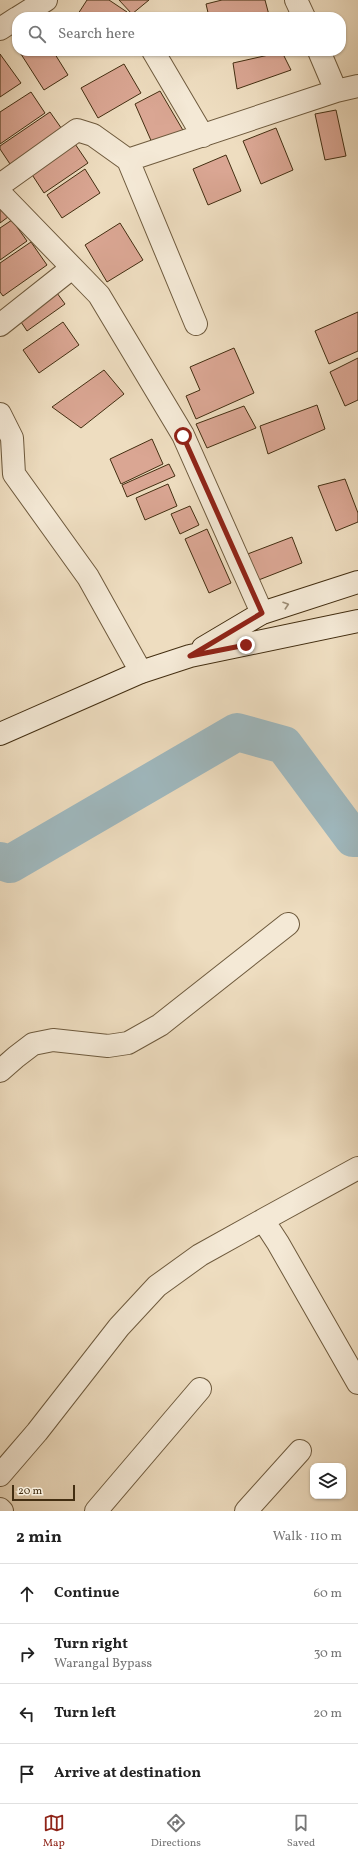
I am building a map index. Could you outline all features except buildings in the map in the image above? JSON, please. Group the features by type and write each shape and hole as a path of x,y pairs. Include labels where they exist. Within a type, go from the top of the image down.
{"street":[{"path":"27,12 46,0"},
{"path":"296,0 302,12"},
{"path":"0,29 12,22"},
{"path":"156,56 203,136"},
{"path":"320,56 336,91"},
{"path":"128,160 336,91 358,86"},
{"path":"0,185 77,130 93,134 128,160 196,324"},
{"path":"0,193 99,295 183,436 262,613"},
{"path":"0,325 72,268"},
{"path":"0,414 12,438 14,474 88,577 141,672"},
{"path":"190,656 262,613 358,582"},
{"path":"0,734 141,672 190,656 358,621"},
{"path":"0,1071 33,1044 53,1040 108,1046 128,1042 160,1025 288,924"},
{"path":"0,1475 37,1432 119,1327 157,1286 200,1255 358,1168"},
{"path":"263,1220 278,1243 358,1382"},
{"path":"96,1511 200,1389"},
{"path":"246,1511 300,1452"}],"waterway":[{"path":"0,861 10,864 237,732 284,745 353,838 358,838"}],"route":[{"path":"183,436 262,613 190,656 246,645"}]}
